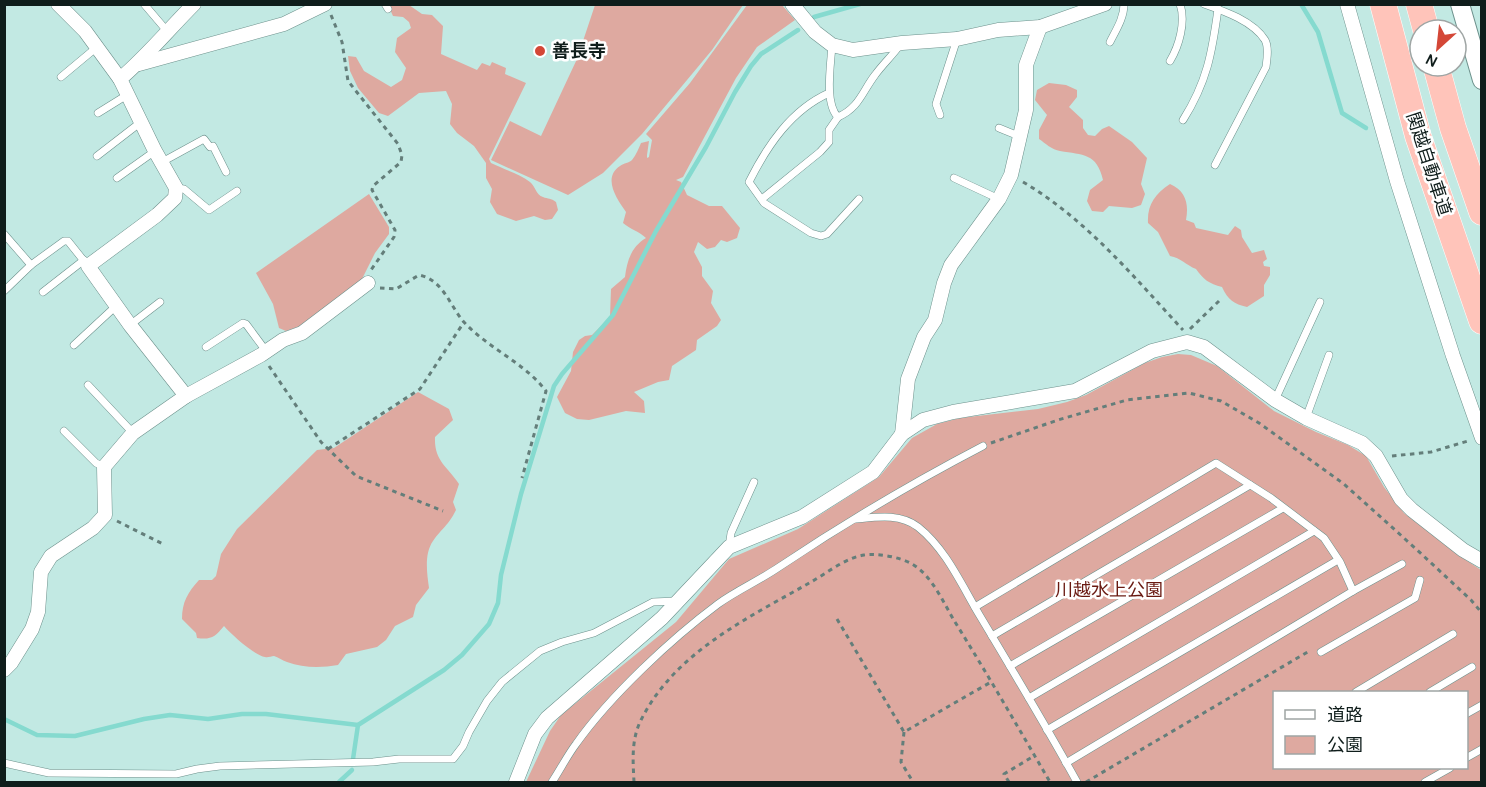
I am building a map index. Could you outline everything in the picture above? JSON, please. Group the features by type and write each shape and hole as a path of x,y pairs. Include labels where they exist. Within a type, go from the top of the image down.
{"highway":[{"name":"関越自動車道","path":"1383,4 1418,136 1482,321"},
{"name":"関越自動車道","path":"1439,78 1453,128 1482,212"}],"street":[{"path":"58,4 85,31 120,79 176,188 175,198 157,215 86,263 130,325 186,396"},
{"path":"120,79 194,4"},
{"path":"792,4 815,32 832,45 853,50 902,43 957,39 998,30 1040,27 1105,4"},
{"path":"1347,4 1397,182 1481,437"},
{"path":"1460,4 1482,80"},
{"path":"137,64 284,24 328,9"},
{"path":"902,434 908,379 924,337 935,321 944,283 951,266 999,199 1011,175 1026,110 1026,65 1040,27"},
{"path":"4,670 11,663 32,629 38,612 41,572 51,556 93,528 105,515 105,467 115,452 133,434 186,396 263,353 283,339 302,333 368,283"},
{"path":"516,783 535,734 547,718 662,618 729,547 802,517 873,472 902,434 923,420 952,412 1075,391 1152,351 1187,342 1204,347 1275,400 1306,418 1362,443 1376,456 1401,499 1412,510 1463,550 1482,561"}],"lane":[{"path":"144,4 167,31"},
{"path":"1110,42 1120,22 1124,4"},
{"path":"1170,61 1179,41 1183,13 1180,4"},
{"path":"1204,4 1251,26 1266,41 1267,54 1266,67 1215,165"},
{"path":"1183,120 1196,100 1210,63 1218,9"},
{"path":"940,116 936,104 957,39"},
{"path":"762,199 829,142 829,130 838,117 849,112 860,102 875,75 902,43"},
{"path":"832,45 829,93 834,113 838,117"},
{"path":"61,77 97,47"},
{"path":"829,93 816,99 781,130 764,154 749,182 762,199 802,228 821,236 827,234 859,199"},
{"path":"98,113 127,95"},
{"path":"97,156 141,122"},
{"path":"999,128 1021,137"},
{"path":"117,178 158,156 204,139 210,147 213,146 226,171"},
{"path":"954,178 999,199"},
{"path":"176,188 184,189 209,210 237,191"},
{"path":"4,234 31,265"},
{"path":"4,291 31,265 64,241 68,241 86,263 43,292"},
{"path":"130,325 160,302"},
{"path":"1275,400 1320,302"},
{"path":"74,345 116,306"},
{"path":"206,347 243,323 246,324 263,353"},
{"path":"1306,418 1329,355"},
{"path":"88,385 133,434"},
{"path":"64,431 96,462 105,467"},
{"path":"552,783 576,744 598,716 675,639 719,603 853,519 929,474 983,446"},
{"path":"975,607 1216,463 1324,538 1353,591"},
{"path":"729,547 731,533 754,482"},
{"path":"992,636 1250,485"},
{"path":"1010,666 1283,508"},
{"path":"853,519 885,517 902,519 917,526 940,550 1077,783"},
{"path":"1029,698 1314,531"},
{"path":"1047,730 1338,560"},
{"path":"1066,763 1402,564"},
{"path":"1321,652 1415,598 1420,580"},
{"path":"4,763 49,773 176,774 220,766 453,759 463,747 487,701 502,682 540,651 594,633 653,602 676,601"},
{"path":"1359,691 1453,634"},
{"path":"1433,691 1472,667"},
{"path":"1468,713 1482,705"},
{"path":"1468,757 1482,749"},
{"path":"1425,783 1448,769"},
{"path":"174,783 176,774"}],"path":[{"path":"328,9 336,23 342,42 348,81 398,144 402,154 401,162 373,186 372,190 395,230 394,237 371,270 368,283 384,290 396,289 419,275 426,277 437,284 464,322 523,368 546,391 522,478"},
{"path":"1011,175 1062,208 1108,251 1186,333 1220,301"},
{"path":"328,449 420,388 464,322"},
{"path":"263,353 321,442 356,476 442,511"},
{"path":"983,446 1058,420 1127,400 1189,393 1221,401 1259,423 1344,484 1471,600 1482,613"},
{"path":"1376,456 1431,452 1481,437"},
{"path":"105,515 163,544"},
{"path":"634,783 634,739 640,721 654,698 685,661 702,647 759,612 848,561 864,555 887,556 913,564 926,577 1050,783"},
{"path":"837,619 904,732 901,762 913,783"},
{"path":"1085,783 1312,649"},
{"path":"904,732 991,682"},
{"path":"1010,783 1004,774 1035,756"}],"green space":[{"path":"388,5 409,5 422,14 432,15 443,26 441,54 477,70 482,63 490,66 492,62 506,68 505,74 526,83 489,159 491,163 530,182 541,196 556,202 558,210 552,219 545,220 534,216 516,221 497,214 490,202 492,189 486,178 486,163 474,146 457,133 450,124 452,104 446,91 419,93 388,116 379,113 358,88 350,71 348,56 356,57 364,71 391,87 402,80 406,68 395,52 397,38 411,28 409,22 403,17 393,16"},
{"path":"595,5 743,5 712,50 642,134 603,173 568,195 491,160 510,121 541,136 577,59"},
{"path":"747,5 782,5 795,20 757,47 736,78 683,177 676,180 681,182 687,195 709,206 722,206 740,228 737,238 727,242 721,240 715,247 707,249 698,242 694,252 702,267 702,276 713,291 711,303 721,320 717,326 697,340 696,350 672,366 669,380 634,392 644,401 645,413 626,411 589,420 577,419 565,413 557,397 571,371 573,352 579,340 592,335 610,317 611,289 625,277 631,255 646,238 623,223 626,212 613,189 612,176 620,166 632,160 641,143 649,141 647,158 649,157 652,140 646,134 690,83"},
{"path":"1049,83 1066,85 1077,90 1077,97 1069,107 1083,120 1083,128 1088,135 1095,136 1109,126 1132,142 1147,158 1141,184 1145,194 1141,205 1132,208 1109,206 1103,212 1092,211 1087,201 1090,190 1103,180 1097,165 1088,157 1051,148 1039,139 1039,130 1047,115 1035,100 1037,90"},
{"path":"1170,184 1183,194 1187,209 1186,220 1194,223 1196,228 1228,235 1235,226 1241,230 1242,237 1252,253 1264,250 1267,259 1263,262 1264,266 1270,267 1270,275 1264,285 1264,296 1247,307 1238,304 1229,298 1222,287 1210,283 1196,269 1170,256 1158,232 1148,223 1153,200"},
{"path":"369,194 389,227 389,234 375,253 362,279 306,324 286,331 279,328 273,304 256,273"},
{"name":"川越水上公園","path":"1178,354 1191,355 1217,366 1274,411 1348,445 1366,456 1384,487 1404,513 1481,570 1481,782 526,782 550,731 561,715 676,622 729,559 798,529 879,477 912,438 937,424 960,418 1038,409 1067,402 1086,395 1145,363"},
{"path":"418,392 449,409 453,420 435,437 435,445 442,463 459,484 453,502 456,510 430,546 427,564 429,588 416,605 413,617 395,626 386,640 377,647 346,654 338,665 325,667 299,665 274,656 266,657 255,653 224,626 212,637 197,638 196,633 182,619 184,602 199,580 212,580 216,576 221,554 237,529 317,450 334,448"}],"waterway":[{"path":"814,17 860,4"},
{"path":"1301,4 1318,32 1342,113 1366,128"},
{"path":"4,719 37,735 75,736 170,715 208,719 242,714 266,714 358,725 444,670 462,655 489,624 498,603 501,575 521,494 554,386 613,315 656,231 751,66 761,54 798,30"},
{"path":"353,759 358,725"},
{"path":"339,782 352,770"}],"place":[{"name":"善長寺","path":"540,51"}]}
